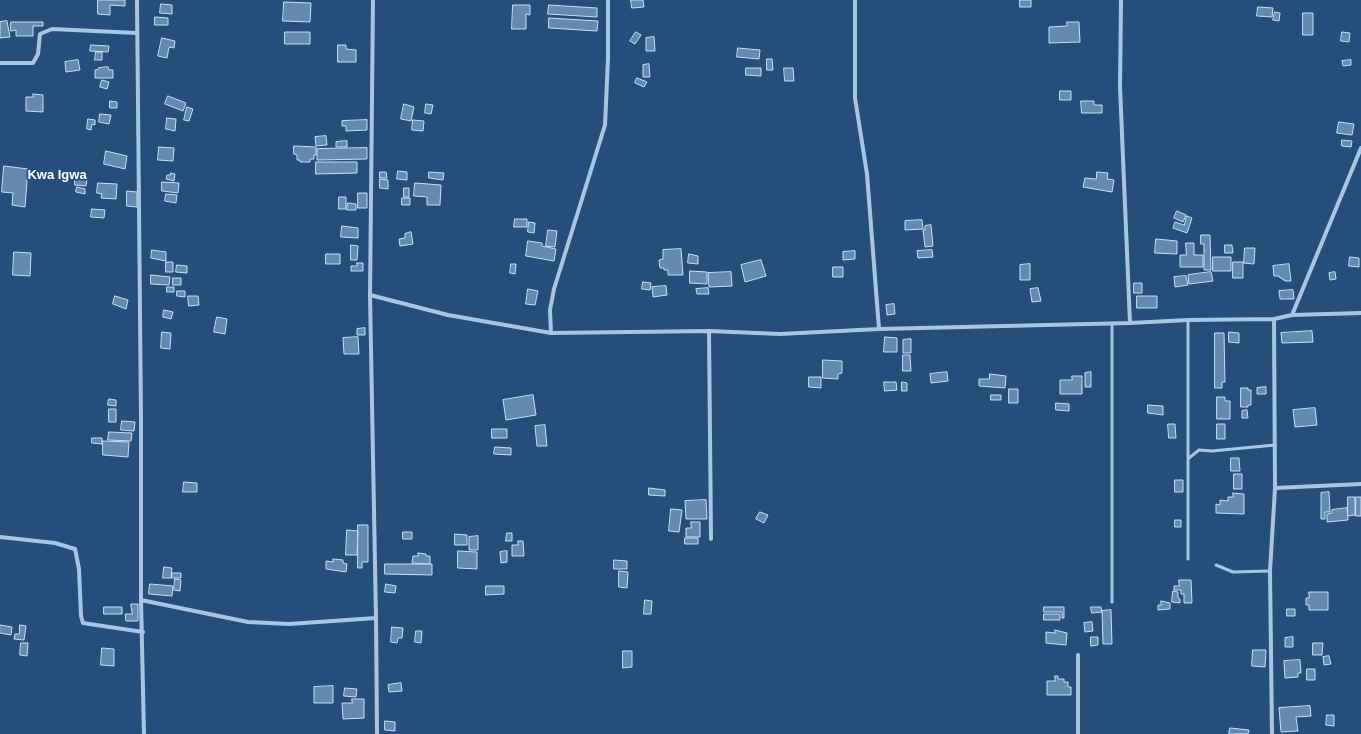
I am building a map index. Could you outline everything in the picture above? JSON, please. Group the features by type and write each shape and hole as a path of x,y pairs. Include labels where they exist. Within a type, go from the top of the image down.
{"street":[{"path":"138,0 137,33 144,734"},
{"path":"373,0 370,295 377,734"},
{"path":"551,333 550,310 554,289 605,125 608,58 608,0"},
{"path":"855,0 855,98 867,174 879,329"},
{"path":"1121,0 1120,87 1130,323"},
{"path":"0,63 33,63 38,54 40,34 52,29 137,33"},
{"path":"1292,315 1361,148"},
{"path":"370,295 448,315 551,333 709,331 780,334 879,329 1274,319 1292,315 1361,313"},
{"path":"1272,734 1270,571 1275,488 1274,319"},
{"path":"709,331 711,538"},
{"path":"1275,488 1361,484"},
{"path":"0,537 55,543 75,549 80,569 81,616 83,623 143,632"},
{"path":"142,600 248,622 290,624 376,618"},
{"path":"1078,655 1078,734"}],"lane":[{"path":"1188,320 1188,559"},
{"path":"1112,324 1112,602"},
{"path":"1189,458 1200,450 1212,451 1274,444"},
{"path":"1216,565 1233,572 1270,571"}],"building":[{"path":"98,0 125,0 125,6 110,5 110,15 98,14"},
{"path":"631,0 643,0 644,7 632,8"},
{"path":"1020,0 1031,0 1031,7 1020,7"},
{"path":"284,2 311,3 310,22 283,21"},
{"path":"161,4 172,5 172,14 160,13"},
{"path":"513,5 530,5 530,15 526,14 526,29 512,29"},
{"path":"549,5 597,8 597,17 548,14"},
{"path":"1258,7 1273,8 1272,17 1257,16"},
{"path":"1275,12 1280,13 1279,21 1273,20"},
{"path":"1303,13 1313,13 1313,35 1303,35"},
{"path":"155,17 168,18 168,25 155,25"},
{"path":"549,18 598,21 597,31 549,28"},
{"path":"7,21 10,37 0,38 0,22"},
{"path":"11,22 43,22 43,26 33,26 33,36 16,36 16,30 11,31"},
{"path":"1067,22 1079,22 1080,42 1049,43 1049,27 1067,26"},
{"path":"285,32 310,32 310,44 285,44"},
{"path":"636,32 641,35 635,44 630,41"},
{"path":"1342,32 1350,33 1349,42 1341,41"},
{"path":"654,37 655,51 646,51 646,38"},
{"path":"162,38 175,41 174,48 169,47 167,58 158,56"},
{"path":"91,45 109,46 108,52 90,51"},
{"path":"338,45 346,45 346,49 356,50 356,62 338,62"},
{"path":"738,48 760,50 759,59 737,57"},
{"path":"96,52 102,52 102,60 95,60"},
{"path":"767,59 772,59 773,70 767,70"},
{"path":"78,60 80,70 66,72 65,62"},
{"path":"1351,60 1351,65 1343,66 1342,61"},
{"path":"649,64 650,77 643,77 643,65"},
{"path":"108,67 109,70 113,70 113,78 95,78 95,70"},
{"path":"746,68 761,68 761,76 746,75"},
{"path":"784,68 793,68 794,81 785,81"},
{"path":"637,78 647,82 644,87 635,83"},
{"path":"102,80 109,82 107,89 100,87"},
{"path":"1060,91 1071,91 1071,100 1060,100"},
{"path":"33,94 43,95 43,112 26,111 26,97 33,97"},
{"path":"168,96 186,103 183,111 165,104"},
{"path":"110,101 117,102 117,108 110,108"},
{"path":"1081,101 1094,101 1094,105 1102,105 1102,113 1082,113"},
{"path":"404,104 414,107 411,121 401,119"},
{"path":"426,104 433,105 431,114 425,113"},
{"path":"187,107 193,109 189,121 184,120"},
{"path":"100,114 111,115 109,124 99,122"},
{"path":"167,118 176,119 175,131 166,129"},
{"path":"88,119 95,120 95,125 92,124 91,130 87,129"},
{"path":"367,120 367,130 346,131 346,126 342,126 342,121"},
{"path":"413,120 424,121 423,131 412,130"},
{"path":"1339,122 1354,124 1352,135 1337,133"},
{"path":"326,136 327,145 316,146 315,137"},
{"path":"1342,140 1352,141 1351,147 1342,146"},
{"path":"347,141 347,147 336,147 336,142"},
{"path":"294,146 316,147 316,155 314,155 314,159 310,159 310,162 300,162 300,160 297,160 297,155 294,154"},
{"path":"159,147 174,148 173,161 158,160"},
{"path":"367,148 367,159 317,160 317,149"},
{"path":"106,151 127,156 125,169 104,164"},
{"path":"316,162 357,162 357,173 316,174"},
{"path":"4,166 28,169 25,207 12,205 13,193 2,192"},
{"path":"398,171 407,172 407,180 397,179"},
{"path":"380,172 386,172 387,178 380,178"},
{"path":"429,172 444,173 443,180 429,178"},
{"path":"1097,172 1108,173 1107,179 1114,180 1112,192 1083,187 1085,178 1096,179"},
{"path":"171,173 175,174 174,181 166,179 167,175 170,175"},
{"path":"75,179 87,180 86,186 75,185"},
{"path":"380,179 388,180 388,189 380,188"},
{"path":"162,182 179,183 178,193 162,191"},
{"path":"98,183 117,184 116,199 101,198 102,194 97,193"},
{"path":"415,183 441,185 440,205 427,205 427,197 414,196"},
{"path":"77,187 85,189 85,194 76,192"},
{"path":"404,188 409,188 409,197 404,197"},
{"path":"127,191 137,192 137,207 127,206"},
{"path":"358,193 367,193 367,208 358,208"},
{"path":"166,194 177,195 176,203 165,201"},
{"path":"339,197 346,197 346,209 339,209"},
{"path":"402,198 410,198 410,205 402,205"},
{"path":"348,203 356,204 356,210 347,210"},
{"path":"92,209 105,210 104,218 91,217"},
{"path":"1177,211 1186,215 1183,222 1174,218"},
{"path":"1187,216 1192,218 1187,233 1173,228 1175,222 1184,225"},
{"path":"515,219 527,219 527,227 514,227"},
{"path":"922,220 923,229 905,230 905,221"},
{"path":"529,222 535,223 534,233 528,232"},
{"path":"931,225 933,246 925,247 923,230 925,230 925,226"},
{"path":"342,226 358,228 358,238 341,237"},
{"path":"548,230 557,231 555,247 546,246"},
{"path":"411,232 413,244 400,246 399,239 405,238 405,234"},
{"path":"1201,235 1210,235 1211,270 1204,270 1204,244 1201,244"},
{"path":"1156,239 1177,241 1177,254 1155,253"},
{"path":"528,241 542,243 542,246 556,249 554,261 526,256"},
{"path":"1186,243 1194,243 1194,255 1203,255 1203,267 1180,267 1180,255 1186,255"},
{"path":"351,245 358,246 357,260 351,260"},
{"path":"1225,245 1232,245 1233,253 1225,253"},
{"path":"1245,248 1255,248 1254,264 1244,263"},
{"path":"681,249 683,275 668,275 668,270 660,268 659,260 663,259 663,250"},
{"path":"152,250 166,252 166,261 151,258"},
{"path":"932,250 933,257 918,258 917,251"},
{"path":"855,251 855,259 843,260 843,252"},
{"path":"14,252 31,253 30,276 13,275"},
{"path":"326,254 340,254 340,264 326,264"},
{"path":"689,254 698,256 698,264 688,263"},
{"path":"1213,257 1231,257 1231,271 1213,271"},
{"path":"1350,257 1359,258 1359,267 1349,266"},
{"path":"761,260 766,276 745,282 741,265"},
{"path":"166,262 173,262 173,272 166,272"},
{"path":"1233,262 1243,262 1243,278 1233,278"},
{"path":"357,263 363,263 363,271 351,271 351,266 357,266"},
{"path":"511,264 516,264 515,274 510,273"},
{"path":"1030,264 1030,280 1020,280 1020,265"},
{"path":"1289,264 1291,281 1285,281 1279,276 1274,276 1273,266"},
{"path":"177,265 187,266 187,273 176,272"},
{"path":"833,267 843,267 843,277 833,277"},
{"path":"690,271 707,272 707,284 690,283"},
{"path":"731,272 732,286 709,287 708,273"},
{"path":"1211,272 1213,281 1189,284 1188,275"},
{"path":"1335,272 1336,279 1330,280 1329,273"},
{"path":"151,275 170,277 169,285 151,284"},
{"path":"1186,276 1188,285 1175,287 1174,277"},
{"path":"173,278 181,278 181,285 173,285"},
{"path":"643,282 651,283 650,290 642,289"},
{"path":"1134,283 1142,283 1142,293 1134,293"},
{"path":"666,286 667,295 653,297 652,287"},
{"path":"167,287 174,287 174,292 167,292"},
{"path":"708,288 709,294 697,294 696,289"},
{"path":"1038,288 1041,301 1032,302 1030,289"},
{"path":"528,289 538,291 535,305 526,304"},
{"path":"1293,290 1294,299 1280,299 1279,291"},
{"path":"177,291 185,291 185,297 177,296"},
{"path":"115,296 128,300 126,309 113,304"},
{"path":"188,296 198,296 199,305 189,306"},
{"path":"1137,296 1157,296 1157,308 1137,308"},
{"path":"894,304 895,314 887,315 886,305"},
{"path":"164,310 173,312 171,319 163,317"},
{"path":"217,317 227,319 225,334 214,332"},
{"path":"365,328 365,335 357,335 357,329"},
{"path":"1312,331 1313,342 1282,343 1281,333"},
{"path":"162,332 171,333 170,349 161,348"},
{"path":"1229,332 1239,333 1239,343 1229,342"},
{"path":"1215,333 1224,333 1225,382 1222,382 1222,388 1215,388"},
{"path":"358,337 359,354 344,354 343,338"},
{"path":"885,337 897,338 897,352 884,352"},
{"path":"911,339 911,353 903,353 903,340"},
{"path":"903,355 910,355 911,371 903,371"},
{"path":"823,360 842,361 842,373 838,374 838,379 823,378"},
{"path":"947,372 948,381 931,383 930,374"},
{"path":"1091,372 1091,387 1085,387 1085,373"},
{"path":"990,374 1006,376 1005,388 979,386 979,379 989,379"},
{"path":"1072,376 1082,376 1082,394 1060,394 1060,380 1072,380"},
{"path":"809,377 821,377 821,388 809,387"},
{"path":"884,382 896,382 897,390 885,391"},
{"path":"902,382 907,383 907,391 902,391"},
{"path":"1266,387 1266,394 1257,394 1257,388"},
{"path":"1241,388 1248,388 1248,390 1251,390 1251,405 1248,405 1248,407 1241,407"},
{"path":"1009,389 1018,389 1018,403 1009,403"},
{"path":"533,395 536,415 506,420 503,400"},
{"path":"991,395 1001,395 1001,400 991,400"},
{"path":"1217,397 1225,397 1225,401 1230,401 1230,419 1217,419"},
{"path":"109,399 116,400 116,406 108,405"},
{"path":"1056,403 1069,404 1069,411 1056,410"},
{"path":"1148,405 1163,406 1163,415 1148,413"},
{"path":"1315,408 1317,425 1295,427 1293,410"},
{"path":"109,409 116,409 116,422 109,422"},
{"path":"1247,410 1248,418 1242,418 1242,411"},
{"path":"122,421 135,422 134,431 121,430"},
{"path":"1168,424 1175,424 1176,438 1169,438"},
{"path":"1217,424 1225,424 1225,439 1217,439"},
{"path":"545,425 547,446 537,446 535,426"},
{"path":"492,429 507,429 507,438 492,438"},
{"path":"109,432 132,433 131,441 108,440"},
{"path":"92,438 102,438 102,444 92,443"},
{"path":"103,441 129,442 128,457 103,455"},
{"path":"495,447 511,448 511,455 494,454"},
{"path":"1231,458 1239,458 1240,471 1231,471"},
{"path":"1234,474 1242,474 1242,489 1234,489"},
{"path":"1175,480 1183,480 1183,492 1175,492"},
{"path":"184,482 197,483 197,492 183,492"},
{"path":"649,488 665,490 665,496 649,495"},
{"path":"1329,492 1330,512 1325,512 1325,519 1321,519 1321,493"},
{"path":"1233,493 1244,494 1244,514 1216,513 1216,504 1220,505 1220,500 1228,501 1228,497 1233,497"},
{"path":"1348,497 1355,497 1355,515 1348,516"},
{"path":"1356,497 1361,497 1361,516 1356,516"},
{"path":"706,500 707,519 686,519 685,501"},
{"path":"1347,508 1348,520 1327,522 1327,514 1332,513 1332,510"},
{"path":"671,509 682,510 679,532 669,531"},
{"path":"760,512 768,515 764,523 756,519"},
{"path":"1175,520 1181,520 1181,527 1175,527"},
{"path":"691,522 700,522 700,537 686,537 686,528 691,528"},
{"path":"358,525 368,525 368,562 362,562 362,568 358,568"},
{"path":"347,530 358,531 357,555 346,555"},
{"path":"403,532 412,532 412,539 403,539"},
{"path":"507,533 512,533 512,541 506,541"},
{"path":"455,534 467,535 467,545 455,545"},
{"path":"478,536 478,550 469,550 469,537"},
{"path":"685,538 698,538 698,544 685,544"},
{"path":"518,541 523,541 524,556 512,556 512,545 518,545"},
{"path":"458,551 477,552 477,569 458,568"},
{"path":"507,551 507,562 501,563 500,552"},
{"path":"418,553 430,556 430,564 412,563 413,556 418,556"},
{"path":"333,559 343,560 343,563 347,564 346,572 326,569 326,561 333,562"},
{"path":"614,560 627,561 627,569 614,569"},
{"path":"385,564 432,564 432,575 385,574"},
{"path":"164,567 172,568 171,578 163,578"},
{"path":"619,571 628,572 627,588 619,587"},
{"path":"172,573 181,573 181,578 172,578"},
{"path":"175,579 181,580 180,591 174,590"},
{"path":"1179,580 1191,580 1192,603 1184,603 1184,594 1181,594 1181,590 1174,590 1174,586 1179,586"},
{"path":"150,584 173,586 172,596 149,594"},
{"path":"386,584 396,586 395,593 385,592"},
{"path":"486,586 504,586 504,594 486,595"},
{"path":"1173,591 1178,592 1180,603 1172,602"},
{"path":"1309,592 1328,592 1328,610 1309,610 1309,605 1306,605 1306,598 1309,598"},
{"path":"645,600 652,601 651,614 644,614"},
{"path":"1161,601 1170,603 1170,609 1158,610 1158,605 1161,605"},
{"path":"131,604 138,604 138,621 126,621 125,614 132,614"},
{"path":"104,607 122,607 122,614 104,614"},
{"path":"1044,607 1064,607 1064,618 1062,618 1062,612 1044,612"},
{"path":"1091,607 1101,607 1102,612 1092,613"},
{"path":"1287,609 1295,609 1295,616 1287,616"},
{"path":"1111,610 1112,644 1103,644 1102,611"},
{"path":"1044,614 1060,614 1060,620 1044,620"},
{"path":"1092,622 1093,631 1085,632 1084,623"},
{"path":"0,625 12,627 11,635 0,633"},
{"path":"20,625 26,626 24,640 14,639 15,634 19,634"},
{"path":"392,627 403,628 402,638 398,638 397,643 391,642"},
{"path":"1055,630 1067,633 1066,645 1046,643 1046,632 1055,633"},
{"path":"416,631 422,631 421,643 415,642"},
{"path":"1091,637 1098,637 1098,645 1091,646"},
{"path":"1293,637 1293,647 1285,647 1285,638"},
{"path":"21,643 28,643 27,656 20,655"},
{"path":"1313,643 1323,643 1322,655 1313,655"},
{"path":"102,648 114,649 114,666 101,665"},
{"path":"1253,650 1266,650 1265,667 1252,666"},
{"path":"623,651 632,651 632,667 623,668"},
{"path":"1329,656 1331,664 1324,665 1323,657"},
{"path":"1300,660 1301,673 1298,673 1298,677 1285,678 1284,661"},
{"path":"1307,669 1315,669 1315,680 1307,680"},
{"path":"1055,676 1058,676 1058,679 1064,679 1064,682 1068,682 1068,687 1071,687 1071,695 1047,695 1047,681 1055,681"},
{"path":"401,683 402,691 389,692 388,685"},
{"path":"333,686 333,703 314,703 314,687"},
{"path":"345,688 357,689 356,697 344,696"},
{"path":"352,699 364,699 364,718 343,719 342,703 352,703"},
{"path":"1310,706 1311,716 1296,717 1298,731 1281,732 1279,708"},
{"path":"1327,715 1334,715 1334,726 1326,725"},
{"path":"385,721 395,722 395,731 385,730"},
{"path":"1230,728 1249,730 1248,734 1229,734"}],"district":[{"name":"Kwa Igwa","path":"57,175"}]}
